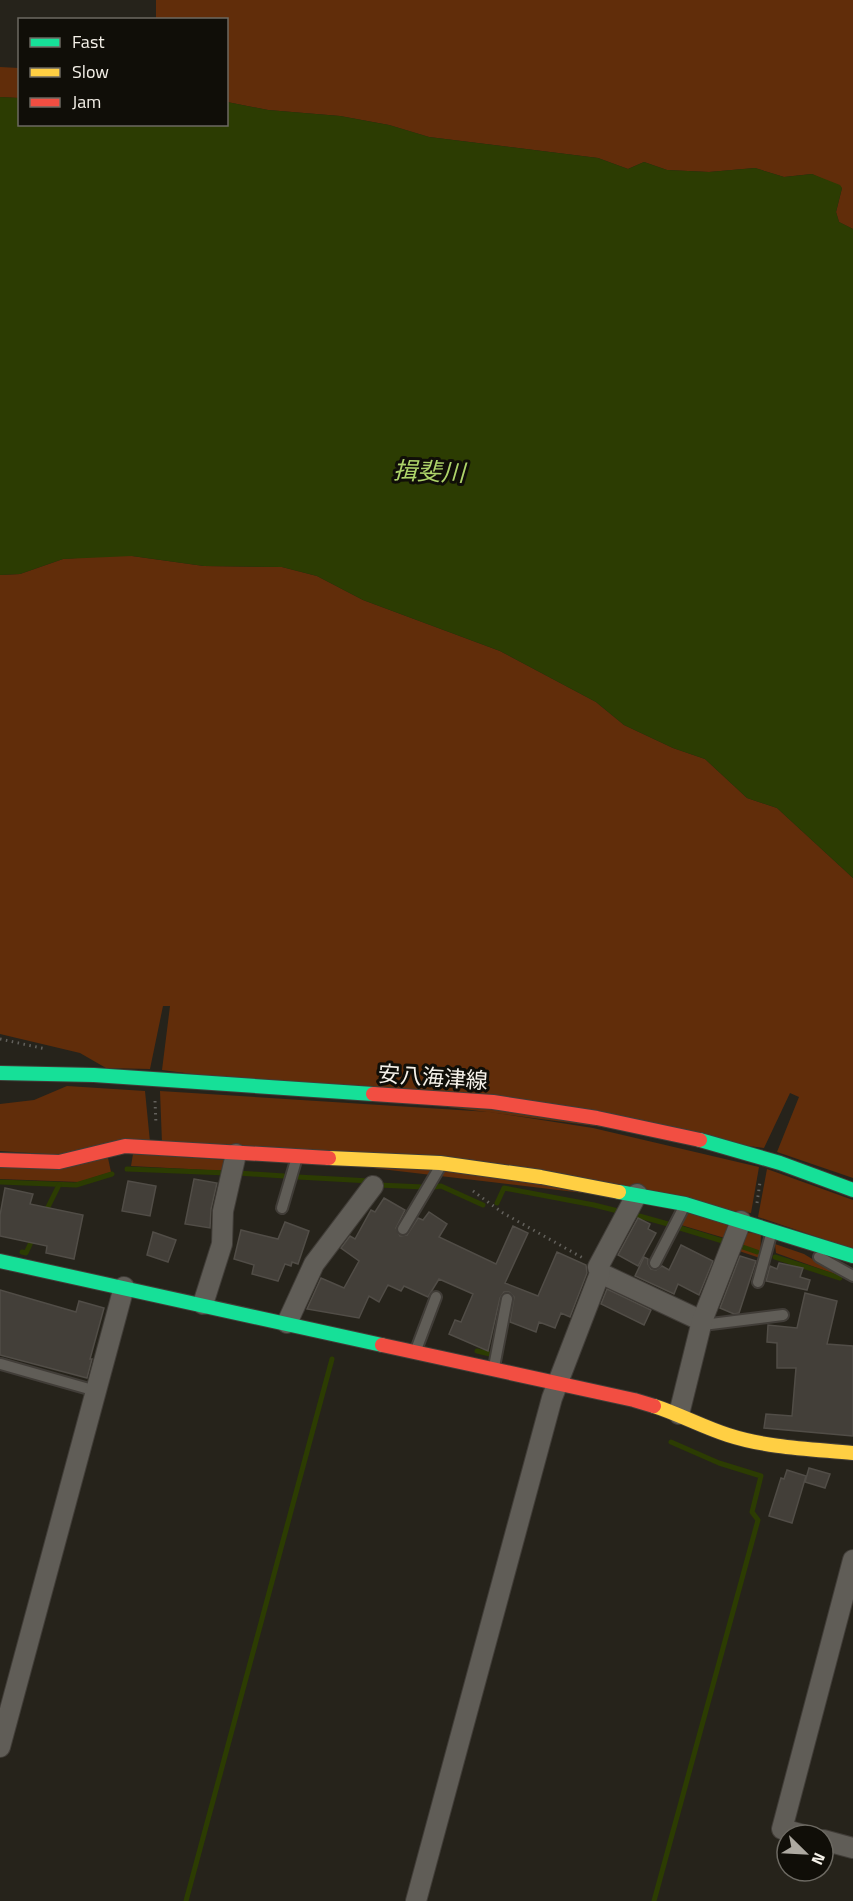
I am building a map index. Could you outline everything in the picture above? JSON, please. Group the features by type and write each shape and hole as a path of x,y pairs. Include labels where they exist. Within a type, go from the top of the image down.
{"street":[{"name":"安八海津線","path":"0,1073 94,1075 493,1102 608,1120 698,1139 765,1159 853,1190"},
{"path":"18,1089 22,1074"},
{"path":"0,1160 59,1162 125,1146 236,1154 440,1163 541,1177 685,1204 853,1256"},
{"path":"202,1304 222,1244 223,1211 236,1154"},
{"path":"287,1323 314,1264 372,1186"},
{"path":"416,1901 557,1383 599,1270 637,1194"},
{"path":"679,1414 702,1321 747,1223"},
{"path":"0,1261 634,1400 679,1414 727,1435 762,1444 853,1453"},
{"path":"599,1270 702,1321"},
{"path":"0,1747 124,1287"},
{"path":"784,1823 853,1560"},
{"path":"835,1843 853,1848"}],"lane":[{"path":"282,1208 298,1157"},
{"path":"403,1229 440,1168 440,1163"},
{"path":"655,1263 685,1204"},
{"path":"758,1282 772,1231"},
{"path":"801,1240 808,1250 853,1276"},
{"path":"416,1351 436,1297"},
{"path":"494,1368 507,1299"},
{"path":"702,1321 711,1324 783,1315"},
{"path":"1,1364 96,1391"}],"path":[{"path":"154,1080 156,1148"},
{"path":"747,1223 765,1159"},
{"path":"467,1187 503,1213 599,1270"}],"shaded area":[{"path":"156,0 853,0 853,229 839,222 836,212 842,188 812,174 784,177 755,168 709,172 667,170 644,162 628,169 598,158 429,137 389,125 340,116 268,110 228,102 228,18 156,18"},
{"path":"0,67 18,68 18,98 0,97"},
{"path":"132,556 204,566 282,567 317,576 363,600 500,651 596,702 624,725 673,748 705,759 747,798 777,808 853,878 853,1178 777,1152 799,1097 790,1093 764,1148 162,1070 170,1006 163,1006 150,1069 106,1068 80,1053 0,1034 0,575 20,574 63,559"},
{"path":"67,1086 145,1091 150,1142 61,1155 0,1151 0,1104 34,1100"},
{"path":"160,1091 490,1112 593,1128 759,1167 751,1213 162,1143"},
{"path":"133,1154 229,1160 226,1171 131,1166"},
{"path":"108,1158 111,1172 79,1182 0,1179 0,1166"},
{"path":"767,1169 853,1200 853,1249 758,1217"},
{"path":"687,1213 727,1223 728,1239 681,1225"},
{"path":"743,1232 761,1234 760,1258 733,1249"},
{"path":"775,1244 804,1254 840,1276 776,1253"}],"water":[{"name":"揖斐川","path":"0,97 18,98 18,126 228,126 228,102 268,110 340,116 389,125 429,137 598,158 628,169 644,162 667,170 709,172 755,168 784,177 812,174 840,185 842,188 836,212 839,222 853,229 853,878 777,808 747,798 705,759 673,748 624,725 596,702 500,651 363,600 317,576 282,567 204,566 132,556 63,559 20,574 0,575"}],"building":[{"path":"194,1179 217,1183 211,1209 210,1228 185,1224"},
{"path":"128,1181 156,1186 150,1216 122,1211"},
{"path":"5,1188 33,1194 30,1204 83,1215 74,1259 46,1253 47,1246 0,1236 0,1215"},
{"path":"384,1198 405,1210 396,1228 400,1236 407,1235 418,1218 423,1220 429,1212 447,1224 439,1237 496,1264 513,1226 528,1233 505,1283 538,1296 557,1252 586,1265 587,1273 570,1317 561,1313 555,1328 539,1322 536,1332 510,1322 514,1297 509,1292 504,1292 500,1298 488,1351 449,1334 455,1320 461,1322 473,1294 439,1279 428,1297 404,1286 401,1291 388,1285 379,1302 369,1296 359,1318 307,1309 321,1278 344,1288 359,1261 341,1248 350,1236 355,1239 371,1210 375,1212"},
{"path":"638,1218 650,1224 648,1229 656,1233 638,1266 618,1255"},
{"path":"285,1222 309,1231 298,1264 292,1262 291,1266 285,1264 278,1281 252,1274 254,1265 234,1259 241,1230 278,1239"},
{"path":"153,1232 176,1240 168,1262 147,1255"},
{"path":"681,1245 713,1261 699,1295 678,1284 674,1294 635,1276 644,1257 648,1259 651,1269 656,1270 662,1266 669,1270"},
{"path":"740,1256 756,1261 739,1313 734,1314 720,1308"},
{"path":"779,1263 803,1268 800,1277 810,1280 807,1290 766,1281 770,1266 777,1269"},
{"path":"607,1289 651,1310 644,1325 601,1304"},
{"path":"0,1290 76,1312 79,1301 104,1308 87,1378 0,1355"},
{"path":"805,1293 837,1301 827,1344 853,1346 853,1436 764,1428 766,1414 792,1416 796,1368 777,1368 777,1343 767,1342 768,1325 797,1328"},
{"path":"809,1468 830,1474 825,1488 805,1482"},
{"path":"787,1470 806,1476 792,1523 769,1516 781,1478 784,1479"}],"waterway":[{"path":"127,1169 227,1173"},
{"path":"238,1173 284,1176"},
{"path":"0,1182 76,1185 112,1174"},
{"path":"298,1177 370,1181"},
{"path":"45,1213 59,1185"},
{"path":"378,1185 424,1187"},
{"path":"434,1187 441,1186 483,1205"},
{"path":"497,1203 504,1188 622,1212"},
{"path":"632,1214 668,1224"},
{"path":"680,1228 726,1242"},
{"path":"22,1252 26,1253 33,1238"},
{"path":"737,1245 757,1252"},
{"path":"775,1257 840,1278"},
{"path":"477,1351 490,1354"},
{"path":"186,1901 332,1359"},
{"path":"654,1901 758,1520 752,1512 761,1476 719,1463 671,1442"}],"traffic: fast":[{"path":"0,1073 94,1075 373,1094"},
{"path":"700,1140 780,1163 853,1190"},
{"path":"619,1192 685,1204 853,1256"},
{"path":"0,1261 382,1345"}],"traffic: slow":[{"path":"329,1158 440,1163 541,1177 619,1192"},
{"path":"654,1406 719,1432 758,1443 853,1453"}],"traffic: jam":[{"path":"373,1094 493,1102 597,1118 700,1140"},
{"path":"0,1160 59,1162 125,1146 329,1158"},
{"path":"382,1345 654,1406"}]}
